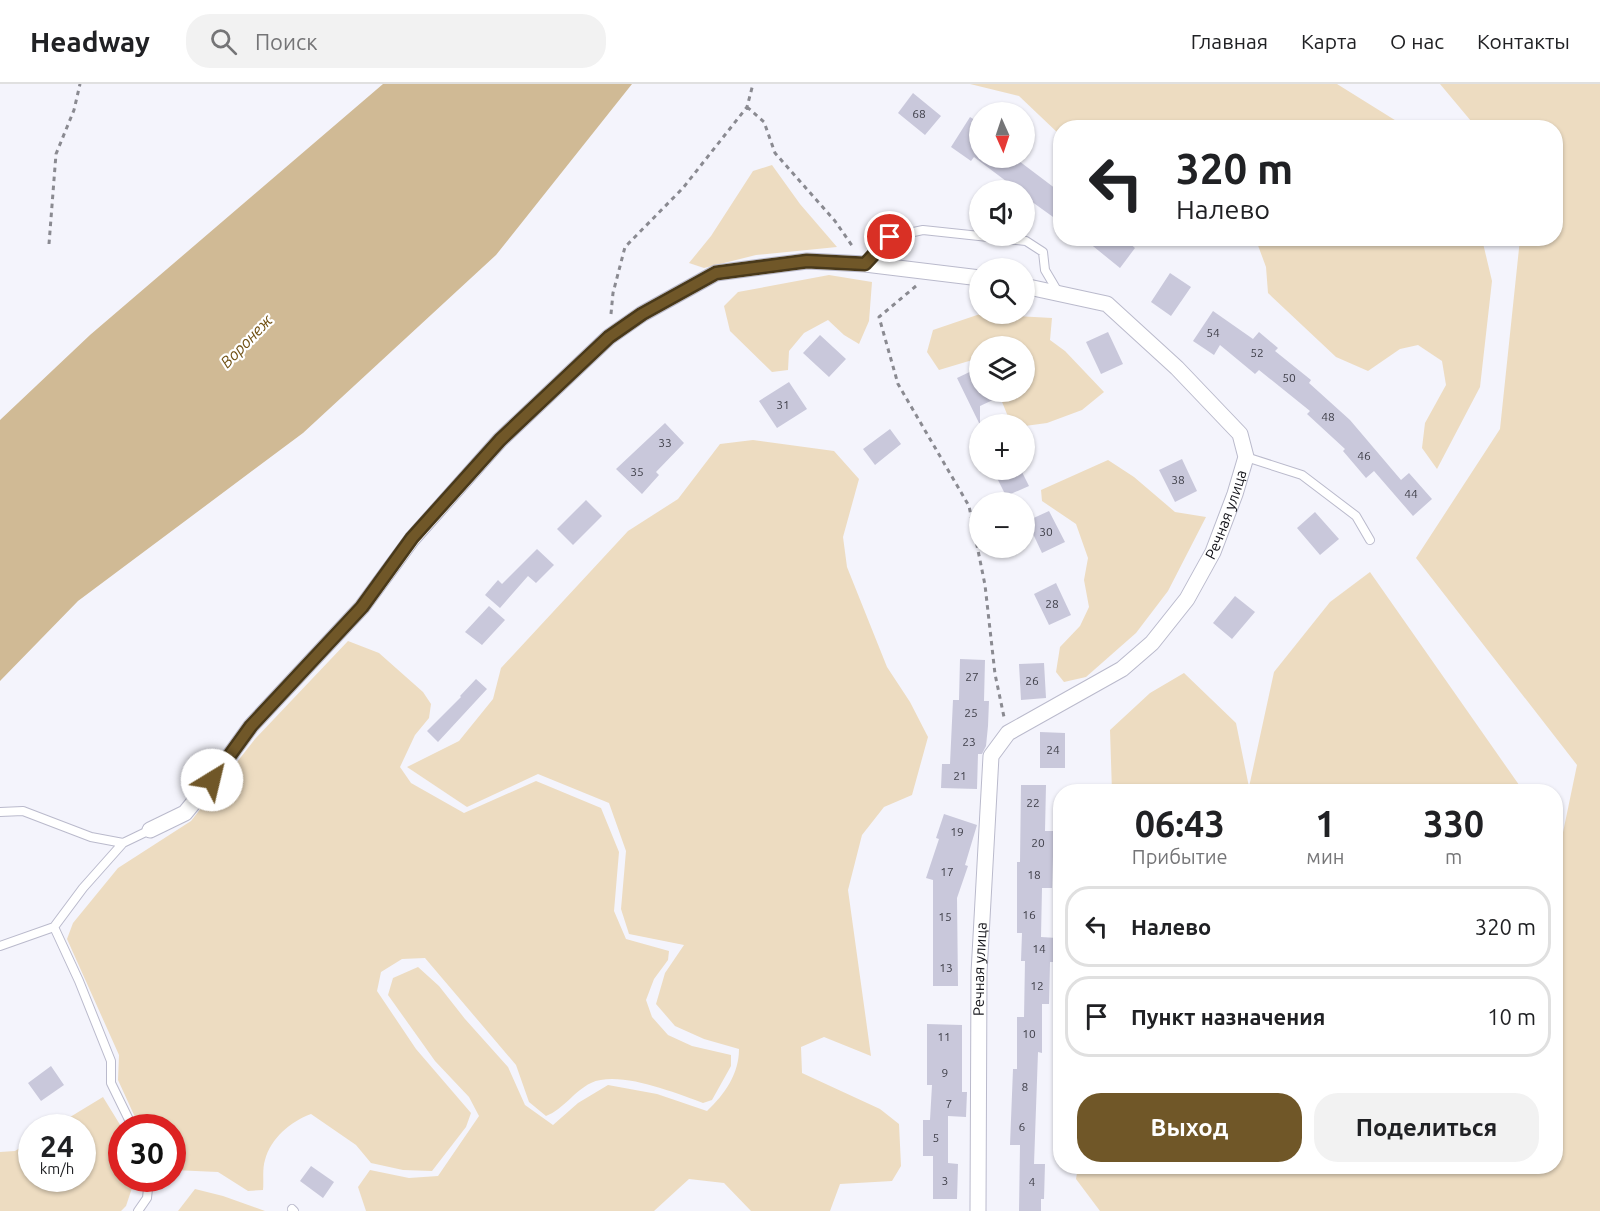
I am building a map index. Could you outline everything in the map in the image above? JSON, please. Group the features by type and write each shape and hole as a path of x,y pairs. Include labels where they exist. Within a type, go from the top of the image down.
{"street":[{"path":"150,830 185,813 251,726 362,607 412,538 500,440 609,337 642,314 716,273 807,261 865,264 969,277"},
{"name":"Речная улица","path":"978,1211 979,973 991,756 1008,733 1122,669 1152,644 1187,599 1214,552 1246,457 1240,434 1177,368 1107,304 1035,288"}],"lane":[{"path":"865,264 890,237 923,230 1026,241 1043,252 1045,270 1059,293"},
{"path":"1246,457 1302,475 1356,516 1370,540"},
{"path":"0,812 23,811 91,837 123,843"},
{"path":"0,946 54,927 83,888 123,843 150,830"},
{"path":"54,927 111,1061 111,1083 126,1114"},
{"path":"138,1211 147,1198 148,1192"}],"path":[{"path":"49,244 56,154 74,110 80,84"},
{"path":"609,337 613,293 625,247 683,188 747,107 753,84"},
{"path":"747,107 764,122 775,153 835,221 865,264"},
{"path":"932,273 879,317 898,384 969,506 985,585 994,674 1008,733"}],"shaded area":[{"path":"970,84 1337,84 1395,120 1053,120 1053,128 1035,111 1035,102 1025,102 1019,96"},
{"path":"1440,84 1600,84 1600,1211 1100,1211 1076,1179 1077,1174 1563,1174 1563,832 1577,765 1416,558 1500,429 1519,246 1563,246 1563,120 1470,120"},
{"path":"772,165 800,204 837,247 756,255 704,268 689,263 711,236 753,171"},
{"path":"1258,246 1484,246 1492,281 1480,387 1437,469 1422,448 1425,423 1446,385 1442,361 1418,345 1400,349 1368,371 1336,357 1268,293 1266,267"},
{"path":"829,275 872,282 869,321 859,344 844,335 828,320 804,333 789,351 788,370 772,372 730,331 724,306 738,292"},
{"path":"1035,317 1052,318 1050,340 1065,351 1104,392 1082,410 1047,423 1035,425 1035,414 1007,414 1002,402 1035,402 1035,336 969,336 969,361 939,370 927,352 933,330 969,318 969,324 1035,324"},
{"path":"753,440 834,451 859,479 843,537 847,567 887,667 910,702 928,737 912,795 884,807 862,835 848,890 871,1056 824,1037 801,1047 802,1073 880,1109 899,1124 901,1166 892,1181 840,1184 830,1211 751,1211 724,1183 689,1179 654,1211 366,1211 358,1187 370,1170 409,1178 438,1176 479,1116 469,1097 435,1061 388,995 393,978 418,967 439,986 508,1067 525,1105 553,1125 578,1103 608,1085 657,1094 707,1111 730,1083 737,1067 739,1049 704,1039 675,1026 656,1004 665,973 684,945 629,934 621,909 626,851 609,803 538,774 467,807 407,767 459,741 493,699 501,668 628,531 678,499 720,444"},
{"path":"1108,460 1134,477 1175,512 1206,517 1168,591 1136,633 1086,677 1064,682 1056,672 1060,647 1080,626 1089,607 1084,580 1088,558 1076,524 1042,501 1041,490"},
{"path":"1370,572 1518,784 1250,784 1274,672 1330,602"},
{"path":"348,641 379,653 423,692 431,704 429,718 415,735 400,767 411,783 464,813 536,781 601,808 619,852 614,911 626,939 669,951 668,960 654,979 646,1000 652,1017 668,1035 692,1046 731,1055 731,1066 712,1100 703,1103 647,1084 616,1079 603,1080 585,1086 546,1116 529,1102 516,1065 425,958 402,959 381,972 377,991 416,1049 471,1113 466,1127 432,1171 403,1170 371,1163 356,1145 311,1114 289,1126 272,1145 264,1164 263,1190 248,1191 218,1172 186,1171 186,1114 134,1114 118,1080 119,1055 67,939 73,923 118,868 191,821 255,739"},
{"path":"1184,673 1236,723 1248,784 1112,784 1110,730 1150,693"},
{"path":"103,1097 113,1114 108,1114 108,1192 131,1192 126,1206 121,1211 0,1211 0,1152 18,1149 18,1192 96,1192 96,1114 75,1114"},
{"path":"195,1189 223,1196 265,1211 178,1211"}],"water":[{"name":"Воронеж","path":"383,84 632,84 496,255 303,433 78,601 0,681 0,420 90,335"}],"building":[{"path":"913,93 941,116 925,135 898,113"},
{"path":"969,119 969,160 951,147"},
{"path":"989,168 1028,168 1053,187 1053,217 1035,204 1035,180 1005,180"},
{"path":"1093,246 1133,246 1135,248 1120,268"},
{"path":"1170,273 1191,287 1171,316 1151,302"},
{"path":"1213,311 1253,339 1259,332 1278,348 1275,351 1311,380 1309,383 1350,420 1401,480 1409,473 1432,499 1413,516 1374,471 1366,478 1343,451 1345,449 1307,414 1310,411 1259,370 1255,374 1220,345 1214,355 1193,341"},
{"path":"1108,332 1123,364 1101,374 1086,342"},
{"path":"820,335 846,359 829,377 803,353"},
{"path":"969,372 969,402 989,402 980,406 980,414 975,414 957,378"},
{"path":"789,382 807,409 777,428 759,401"},
{"path":"665,423 684,443 656,472 659,475 642,494 616,469"},
{"path":"890,429 901,444 875,465 863,449"},
{"path":"1182,459 1197,491 1175,502 1159,470"},
{"path":"998,480 1026,480 1029,486 1015,492 1004,492"},
{"path":"586,500 602,516 573,545 557,529"},
{"path":"1049,511 1065,542 1042,553 1035,538 1035,517"},
{"path":"1315,512 1339,539 1320,555 1297,528"},
{"path":"537,549 554,565 536,583 528,576 500,608 485,595 498,580 502,584"},
{"path":"1056,583 1071,615 1049,625 1034,594"},
{"path":"1235,596 1255,612 1232,639 1213,623"},
{"path":"489,606 505,620 482,645 465,632"},
{"path":"960,659 985,660 984,701 989,701 988,726 986,746 982,754 978,754 977,789 941,788 942,764 950,764 953,700 959,700"},
{"path":"1044,663 1046,698 1021,700 1019,664"},
{"path":"476,679 487,689 438,742 427,731"},
{"path":"1040,732 1065,733 1065,768 1040,768"},
{"path":"1021,785 1046,785 1045,831 1053,831 1052,888 1042,888 1041,937 1053,938 1053,962 1050,962 1049,1004 1042,1004 1042,1053 1038,1052 1034,1164 1045,1164 1044,1199 1041,1199 1041,1211 1019,1211 1020,1145 1010,1145 1013,1069 1017,1069 1017,1017 1024,1017 1025,961 1021,961 1022,933 1017,933 1017,862 1020,862"},
{"path":"944,814 977,825 965,865 968,866 957,898 958,986 933,986 933,880 926,878 939,839 936,838"},
{"path":"927,1024 962,1025 962,1092 967,1092 966,1117 948,1116 948,1163 958,1164 957,1199 933,1199 933,1156 923,1156 923,1120 930,1120 932,1085 927,1085"},
{"path":"51,1066 64,1085 41,1101 28,1083"},
{"path":"311,1166 334,1182 323,1198 300,1181"}],"route":[{"path":"212,780 251,726 362,607 412,538 500,440 609,337 642,314 716,273 807,261 865,264 890,237"}]}
